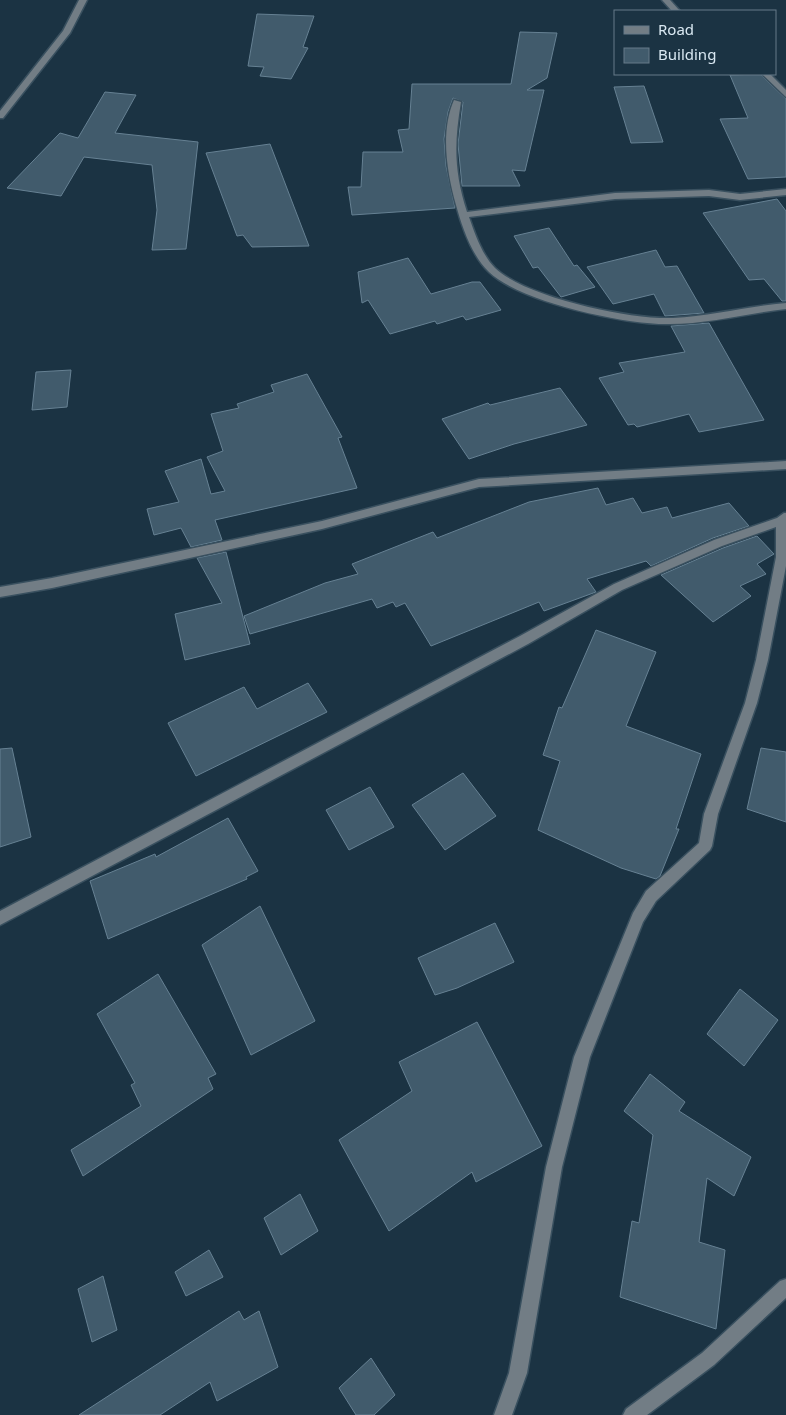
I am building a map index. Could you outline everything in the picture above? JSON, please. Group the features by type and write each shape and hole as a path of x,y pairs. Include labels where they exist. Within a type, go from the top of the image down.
{"street":[{"path":"0,116 67,31 83,0"},
{"path":"666,0 675,10"},
{"path":"767,75 786,96"},
{"path":"458,102 451,134 452,169 474,245 492,270 503,279 534,292 604,313 655,321 720,316 786,306"},
{"path":"465,215 624,196 708,193 740,197 786,192"},
{"path":"0,592 52,583 322,525 479,483 786,465"},
{"path":"0,918 524,640 618,587 718,543 783,518 782,558 762,660 751,703 711,814 705,846 651,896 638,918 582,1057 554,1167 518,1373 503,1415"},
{"path":"632,1415 708,1359 786,1287"}],"building":[{"path":"257,14 314,16 303,47 308,48 291,79 260,76 264,67 248,66"},
{"path":"520,32 557,33 547,78 527,90 544,90 525,171 512,170 520,186 462,186 458,144 463,102 453,98 448,112 444,139 446,166 455,208 352,215 348,187 361,187 363,152 403,152 398,130 409,129 412,84 511,84"},
{"path":"730,75 761,75 786,99 786,177 748,179 720,119 748,118"},
{"path":"644,86 663,142 631,143 614,87"},
{"path":"105,92 136,95 115,133 198,142 186,249 152,250 157,210 152,165 84,157 61,196 7,188 60,133 78,138"},
{"path":"270,144 309,246 252,247 243,235 237,236 206,153"},
{"path":"777,199 786,211 786,301 782,301 764,279 749,280 703,213"},
{"path":"549,228 574,266 577,265 595,287 561,297 538,267 533,268 514,236"},
{"path":"656,250 665,267 677,266 704,313 665,316 654,294 613,304 587,267"},
{"path":"408,258 431,294 472,282 480,282 501,310 466,320 463,316 437,324 435,321 390,334 368,300 362,303 358,272"},
{"path":"709,323 764,420 699,432 689,414 637,427 634,424 628,425 599,378 624,372 619,363 685,352 671,326"},
{"path":"71,370 67,407 32,410 36,372"},
{"path":"307,374 342,437 338,438 357,488 215,520 222,540 191,547 181,528 154,535 147,509 179,502 165,471 201,459 211,494 225,491 207,457 223,451 211,414 239,408 237,404 274,392 271,385"},
{"path":"560,388 587,425 514,444 469,459 442,419 488,403 490,405"},
{"path":"598,488 606,505 633,498 642,513 667,507 672,518 729,503 749,526 713,538 651,566 646,561 587,579 596,592 544,611 539,602 431,646 405,603 396,607 393,602 377,608 372,599 250,634 244,616 325,583 358,574 352,564 433,532 437,538 529,502"},
{"path":"757,536 774,554 757,564 766,574 740,586 751,596 713,622 661,575 723,548"},
{"path":"226,552 250,644 185,660 175,614 222,603 197,558"},
{"path":"596,630 656,652 626,726 701,754 676,829 679,829 660,876 656,879 621,868 538,830 560,761 543,755 559,707 562,708"},
{"path":"308,683 327,712 196,776 168,723 244,687 257,709"},
{"path":"12,748 31,837 0,847 0,749"},
{"path":"761,748 786,752 786,822 747,809"},
{"path":"463,773 496,816 445,850 412,805"},
{"path":"370,787 394,827 349,850 326,810"},
{"path":"228,818 258,871 246,877 247,879 108,939 90,881 155,854 156,857"},
{"path":"260,906 315,1021 251,1055 202,945"},
{"path":"495,923 514,962 457,988 435,995 418,958"},
{"path":"158,974 216,1074 208,1078 213,1089 83,1176 71,1150 141,1106 131,1085 135,1083 97,1014"},
{"path":"740,989 778,1020 744,1066 707,1034"},
{"path":"477,1022 542,1146 476,1182 472,1172 389,1231 339,1140 412,1091 399,1062"},
{"path":"650,1074 685,1102 679,1111 751,1157 734,1196 707,1178 699,1242 725,1250 716,1329 620,1297 632,1221 639,1223 653,1135 624,1111"},
{"path":"300,1194 318,1231 281,1255 264,1218"},
{"path":"209,1250 223,1277 186,1296 175,1272"},
{"path":"103,1276 117,1330 92,1342 78,1289"},
{"path":"239,1311 244,1320 259,1311 278,1367 217,1401 210,1382 160,1415 79,1415"},
{"path":"371,1358 395,1395 374,1415 356,1415 339,1388"}]}
